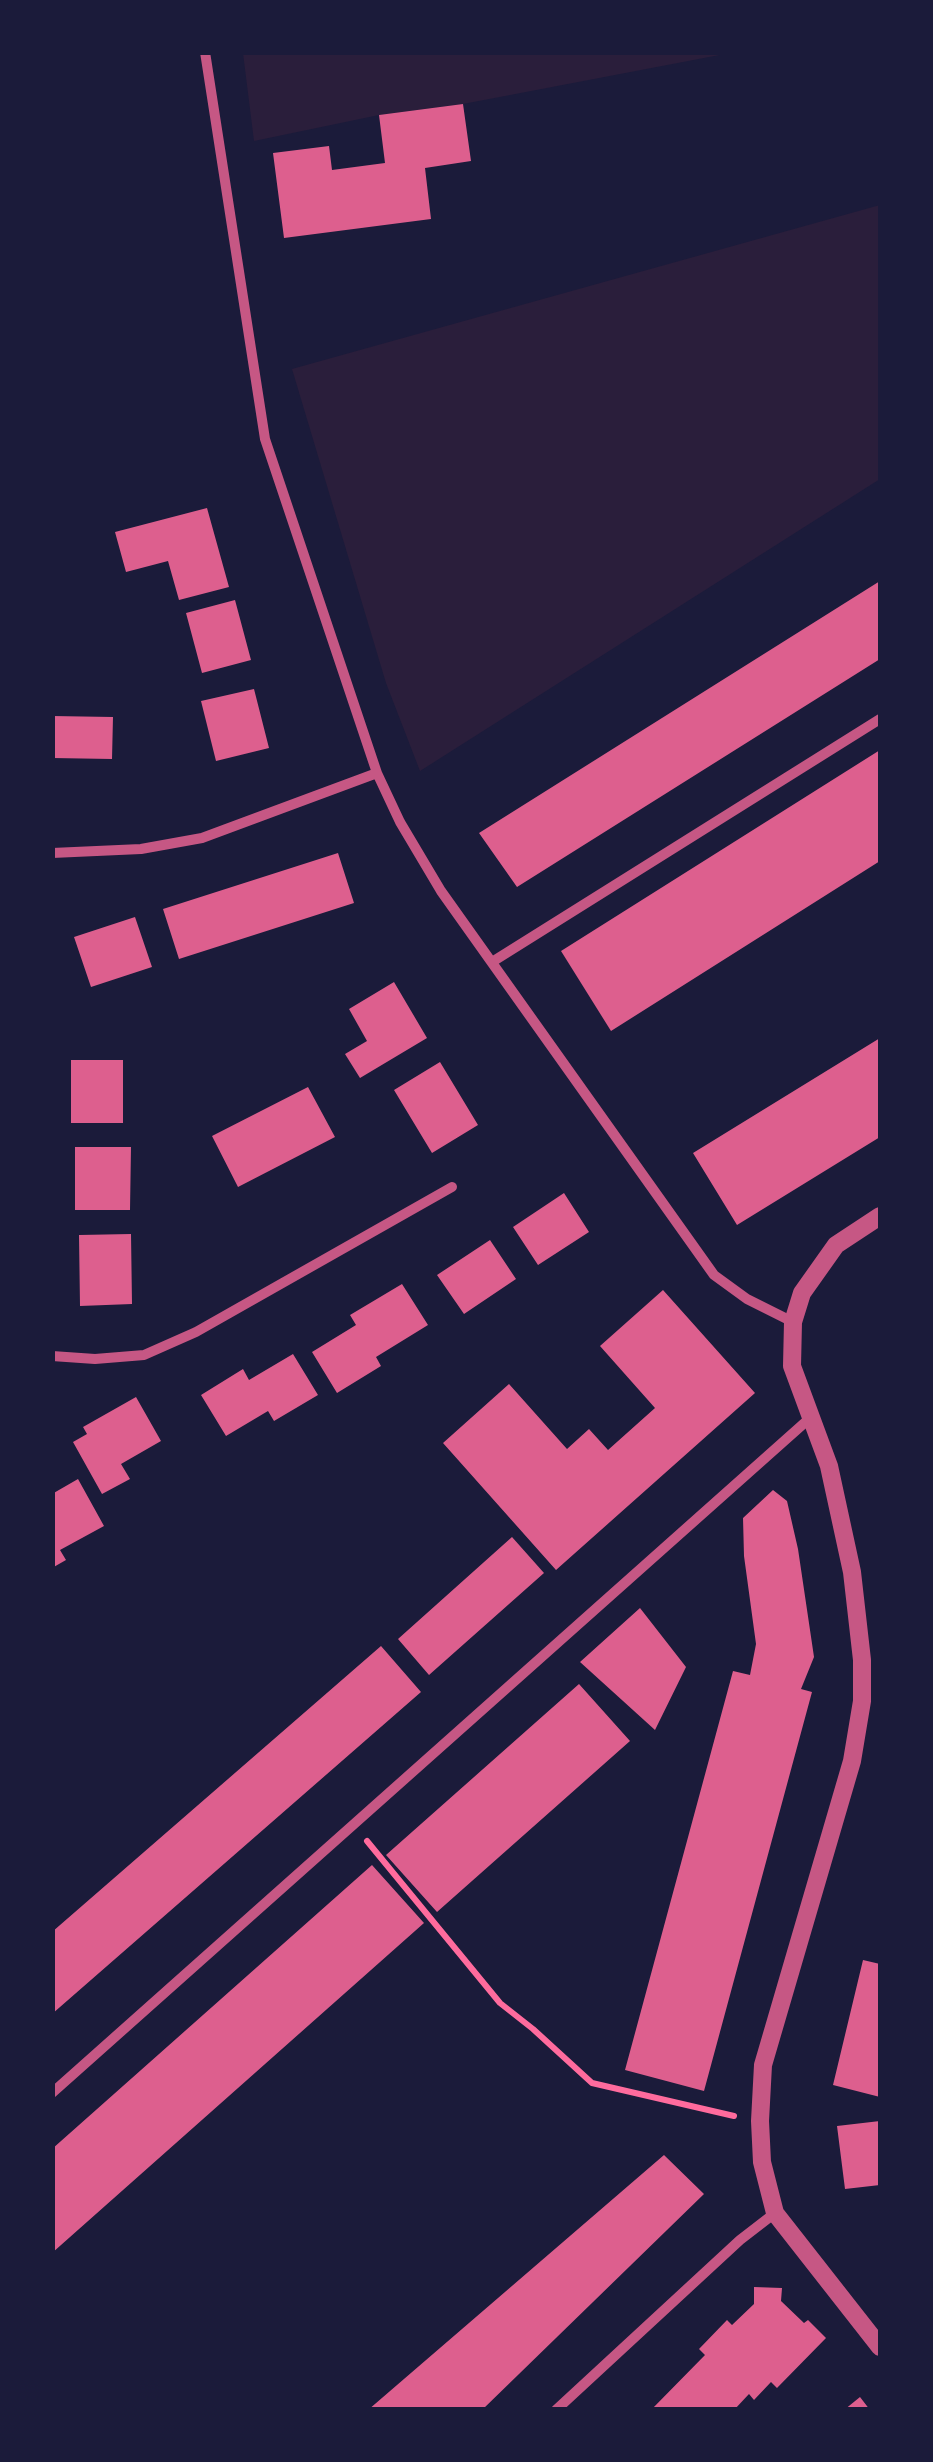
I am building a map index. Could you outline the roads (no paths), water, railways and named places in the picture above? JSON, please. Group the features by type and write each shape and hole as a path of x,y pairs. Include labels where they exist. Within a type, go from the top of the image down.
{"street":[{"path":"205,52 264,439 377,773 400,822 441,891 714,1274 748,1299 793,1322"},
{"path":"492,962 880,719"},
{"path":"52,853 141,849 202,838 377,773"},
{"path":"52,1356 95,1359 144,1355 208,1325 452,1187"},
{"path":"880,1216 836,1245 802,1294 793,1322 792,1366 833,1480 852,1572 862,1660 862,1701 852,1761 763,2065 760,2122 762,2162 774,2213 880,2346"},
{"path":"52,2092 810,1418"},
{"path":"556,2410 774,2213"}]}
